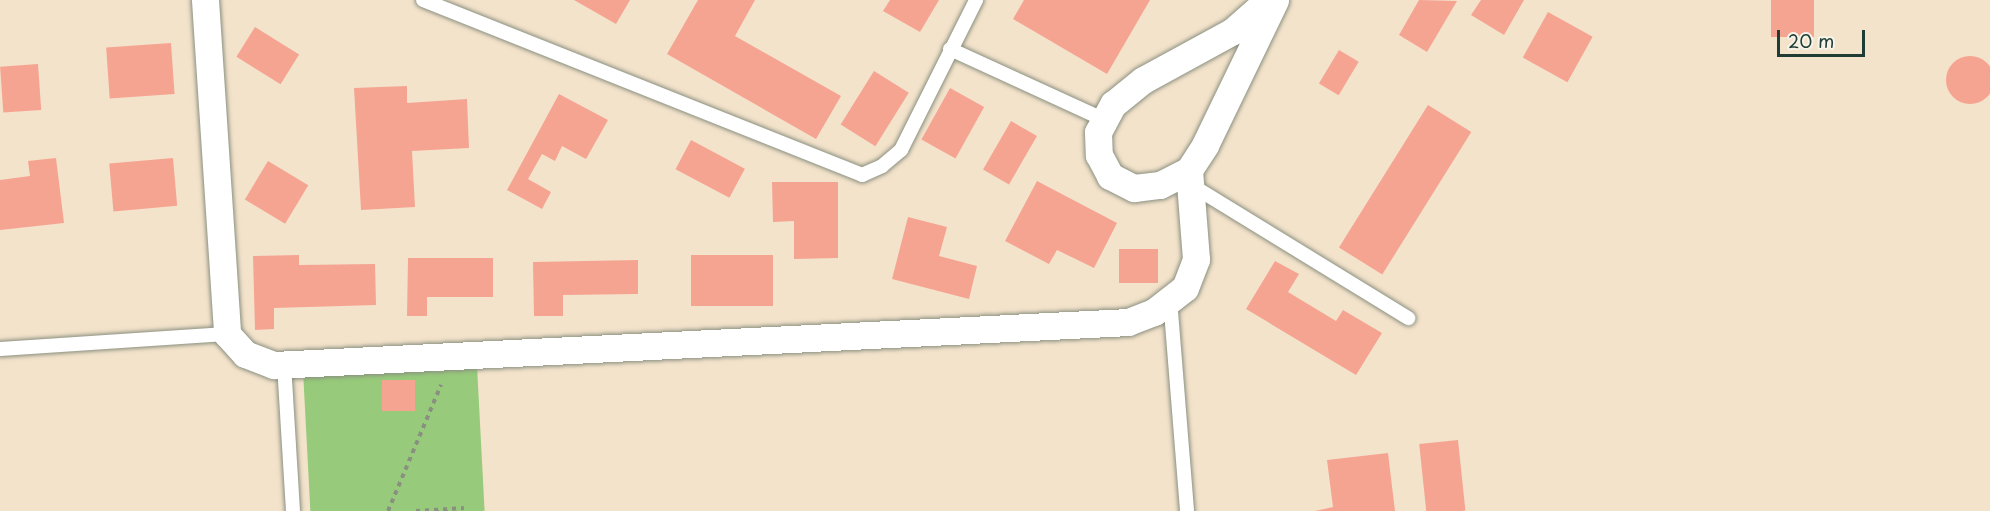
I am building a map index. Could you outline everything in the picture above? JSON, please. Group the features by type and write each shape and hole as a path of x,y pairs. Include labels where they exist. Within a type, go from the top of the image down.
{"street":[{"path":"205,0 227,334 245,354 274,364 1128,322 1185,288 1196,259 1190,177 1275,0"},
{"path":"1190,177 1160,185 1134,188 1110,176 1099,155 1098,132 1113,104 1143,80 1233,31 1268,0"}],"lane":[{"path":"423,0 862,175 882,166 901,150 976,0"},
{"path":"950,49 1105,120"},
{"path":"1190,177 1408,318"},
{"path":"1170,299 1187,511"},
{"path":"0,350 227,334"},
{"path":"284,364 293,511"}],"path":[{"path":"388,511 454,356"},
{"path":"416,511 464,508"}],"green space":[{"path":"477,366 485,511 310,511 303,375"}],"building":[{"path":"574,0 630,0 616,24"},
{"path":"698,0 755,0 735,36 841,96 816,139 667,54"},
{"path":"890,0 939,0 920,32 883,11"},
{"path":"1024,0 1150,0 1107,74 1013,19"},
{"path":"1419,0 1457,1 1427,52 1399,35"},
{"path":"1481,0 1524,0 1504,35 1471,15"},
{"path":"1771,0 1814,0 1814,37 1771,37"},
{"path":"1548,12 1593,37 1567,82 1523,57"},
{"path":"255,27 299,55 281,84 236,57"},
{"path":"171,43 175,94 110,98 106,48"},
{"path":"1339,50 1359,62 1339,95 1319,83"},
{"path":"1970,56 1987,63 1994,80 1987,97 1970,104 1953,97 1946,80 1953,63"},
{"path":"38,64 41,110 3,113 0,67"},
{"path":"874,71 909,93 875,146 841,124"},
{"path":"407,86 407,103 467,99 469,148 412,151 415,207 361,210 354,88"},
{"path":"950,88 984,107 956,159 921,140"},
{"path":"559,94 608,120 586,159 562,146 555,161 542,154 528,179 551,192 542,209 507,190"},
{"path":"1428,105 1471,132 1382,274 1339,247"},
{"path":"1011,121 1037,136 1009,184 983,169"},
{"path":"691,140 745,169 729,198 676,169"},
{"path":"56,158 64,223 0,230 0,180 30,176 28,161"},
{"path":"173,158 177,206 113,211 109,164"},
{"path":"268,161 308,185 285,224 245,200"},
{"path":"1037,181 1117,223 1094,268 1057,250 1049,264 1005,241"},
{"path":"772,182 838,182 838,258 794,259 794,221 773,222"},
{"path":"908,217 947,227 939,256 977,266 969,299 892,279"},
{"path":"1119,249 1158,249 1158,283 1119,283"},
{"path":"299,255 299,265 375,264 376,305 274,308 274,329 255,330 253,256"},
{"path":"691,255 773,255 773,306 691,306"},
{"path":"408,258 493,258 493,297 427,297 427,316 407,316"},
{"path":"638,260 638,294 563,295 563,316 534,316 533,262"},
{"path":"1275,261 1299,274 1288,292 1336,321 1343,310 1382,333 1356,375 1246,309"},
{"path":"382,380 415,380 415,411 382,411"},
{"path":"1458,440 1465,511 1426,511 1419,444"},
{"path":"1388,453 1395,511 1315,511 1333,507 1327,460"}]}
